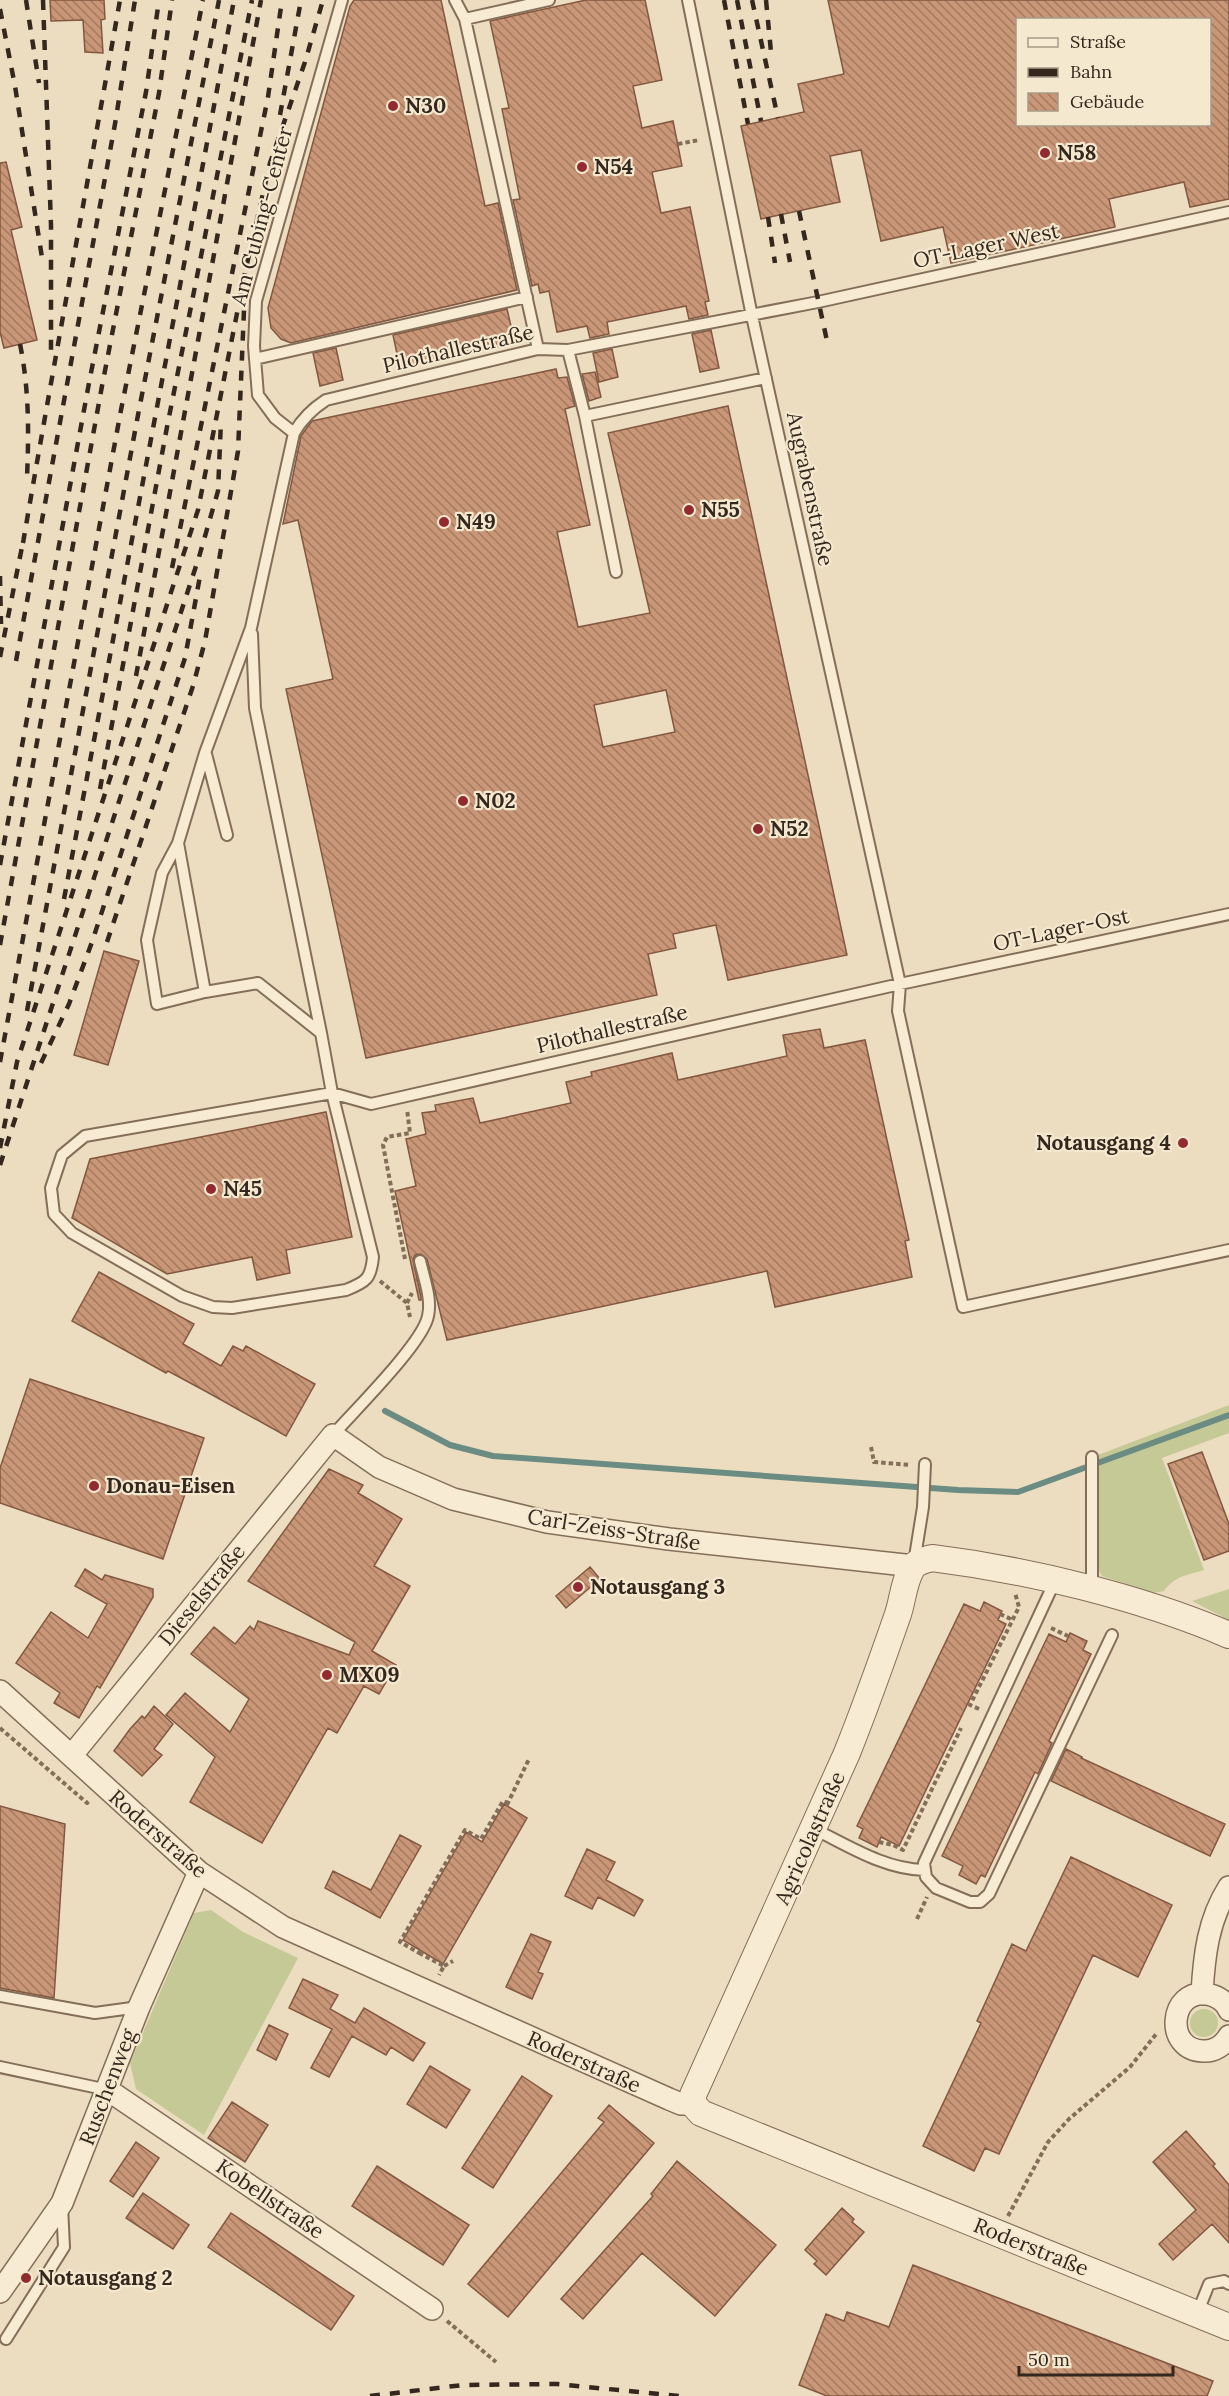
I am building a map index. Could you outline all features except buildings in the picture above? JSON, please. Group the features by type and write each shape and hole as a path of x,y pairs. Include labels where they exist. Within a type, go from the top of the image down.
{"street":[{"name":"Carl-Zeiss-Straße","path":"333,1435 379,1467 453,1499 547,1522 669,1539 914,1566"},
{"name":"Dieselstraße","path":"72,1755 333,1435"},
{"path":"914,1566 932,1558 1055,1581 1165,1611 1229,1635"},
{"name":"Agricolastraße","path":"693,2104 693,2095 814,1829 870,1695 900,1610 908,1578 914,1566"},
{"name":"Roderstraße","path":"0,1691 199,1872 283,1927 669,2099 681,2104 693,2104 700,2113 1229,2327"},
{"name":"Ruschenweg","path":"0,2292 62,2203 139,2007 199,1872"},
{"path":"1202,1994 1209,1929 1229,1887"},
{"path":"1229,2010 1220,1999 1202,1994 1185,2001 1178,2008 1175,2018 1178,2036 1192,2049 1210,2051 1219,2047 1229,2036"},
{"name":"Kobellstraße","path":"108,2090 432,2309"}],"lane":[{"name":"Am Cubing-Center","path":"294,433 275,418 258,395 255,359 256,301 342,0"},
{"path":"455,0 465,19 538,349"},
{"path":"465,19 549,0"},
{"name":"Augrabenstraße","path":"688,0 752,316 900,984 898,1011 963,1307 1229,1250"},
{"name":"OT-Lager West","path":"752,316 1229,213"},
{"path":"255,359 526,297"},
{"name":"Pilothallestraße","path":"294,433 308,414 326,400 538,349 568,350 752,316"},
{"path":"568,350 585,416 616,572"},
{"path":"585,416 766,378"},
{"path":"258,983 204,992 157,1004 147,940 162,873 178,843 205,753 251,628 294,433"},
{"path":"251,628 255,708 332,1093 373,1257 371,1273 363,1283 346,1290 232,1308 213,1307 182,1296 72,1233 54,1214 51,1188 62,1155 85,1136 332,1093"},
{"path":"205,753 227,835"},
{"path":"178,843 204,992"},
{"name":"OT-Lager-Ost","path":"900,984 1229,914"},
{"path":"255,971 258,983 321,1033"},
{"name":"Pilothallestraße","path":"332,1093 371,1104 900,984"},
{"path":"333,1435 415,1341 428,1319 428,1298 420,1261"},
{"path":"1092,1457 1092,1590"},
{"path":"914,1566 923,1507 925,1467"},
{"path":"1055,1581 924,1863 924,1870 932,1886 970,1902 980,1902 989,1894 1112,1635"},
{"path":"814,1829 887,1864 904,1870 924,1870"},
{"path":"0,1996 95,2013 139,2007"},
{"path":"0,2067 108,2090"},
{"path":"6,2339 64,2247 62,2203"},
{"path":"1197,2314 1209,2284 1224,2280 1229,2284"}],"path":[{"path":"678,144 699,140"},
{"path":"405,1096 410,1133 387,1137 383,1146 405,1260"},
{"path":"371,1273 407,1303 412,1294 410,1283"},
{"path":"871,1447 874,1462 925,1467"},
{"path":"985,1712 970,1705 1019,1607"},
{"path":"1000,1614 1013,1620"},
{"path":"1051,1628 1068,1636"},
{"path":"0,1728 82,1800"},
{"path":"879,1842 903,1850 961,1728"},
{"path":"444,1966 400,1941 465,1830 482,1839 503,1801 507,1804 529,1759"},
{"path":"917,1919 922,1906"},
{"path":"439,1975 444,1966 453,1961"},
{"path":"999,2234 1048,2142 1069,2119 1130,2067 1166,2021 1175,2018"},
{"path":"432,2309 496,2362"}],"green space":[{"path":"1229,1405 1229,1433 1162,1458 1204,1570 1172,1582 1164,1591 1153,1593 1102,1576 1098,1569 1098,1455"},
{"path":"1229,1589 1229,1620 1192,1601"},
{"path":"211,1910 243,1932 298,1958 204,2135 136,2089 130,2063 194,1913"},
{"path":"1204,2009 1214,2013 1218,2023 1214,2033 1204,2037 1194,2033 1190,2023 1194,2013"}],"waterway":[{"path":"385,1411 450,1445 493,1456 958,1490 1018,1492 1229,1415"}],"railway":[{"path":"26,0 39,83"},
{"path":"43,0 51,225 51,351"},
{"path":"23,543 120,0"},
{"path":"16,661 115,124 135,0"},
{"path":"0,865 89,383 146,92 159,0"},
{"path":"0,945 102,386 159,93 172,0"},
{"path":"0,1062 121,410 203,0"},
{"path":"27,1011 138,415 219,0"},
{"path":"64,899 234,0"},
{"path":"100,789 167,427 252,0"},
{"path":"136,676 261,0"},
{"path":"172,568 268,97 282,0"},
{"path":"280,115 301,0"},
{"path":"0,1148 17,1062 198,510 246,268 270,163 305,62 323,0"},
{"path":"724,0 748,124"},
{"path":"737,0 761,121"},
{"path":"752,0 778,118"},
{"path":"766,0 771,52"},
{"path":"0,9 15,86 43,264"},
{"path":"799,211 827,341"},
{"path":"781,214 790,262"},
{"path":"768,217 775,263"},
{"path":"107,942 193,686 205,641 238,451 244,310"},
{"path":"20,344 28,410 27,477"},
{"path":"0,1165 199,557 218,491 221,421"},
{"path":"0,657 24,537"},
{"path":"0,576 1,624"},
{"path":"41,1063 69,1004 92,942 185,658 200,576"},
{"path":"370,2396 463,2385 557,2384 679,2396"}],"place":[{"name":"N30","path":"393,106"},
{"name":"N58","path":"1045,153"},
{"name":"N54","path":"582,167"},
{"name":"N55","path":"689,510"},
{"name":"N49","path":"444,522"},
{"name":"N02","path":"463,801"},
{"name":"N52","path":"758,829"},
{"name":"Notausgang 4","path":"1183,1143"},
{"name":"N45","path":"211,1189"},
{"name":"Donau-Eisen","path":"94,1486"},
{"name":"Notausgang 3","path":"578,1587"},
{"name":"MX09","path":"327,1675"},
{"name":"Notausgang 2","path":"26,2278"}]}
